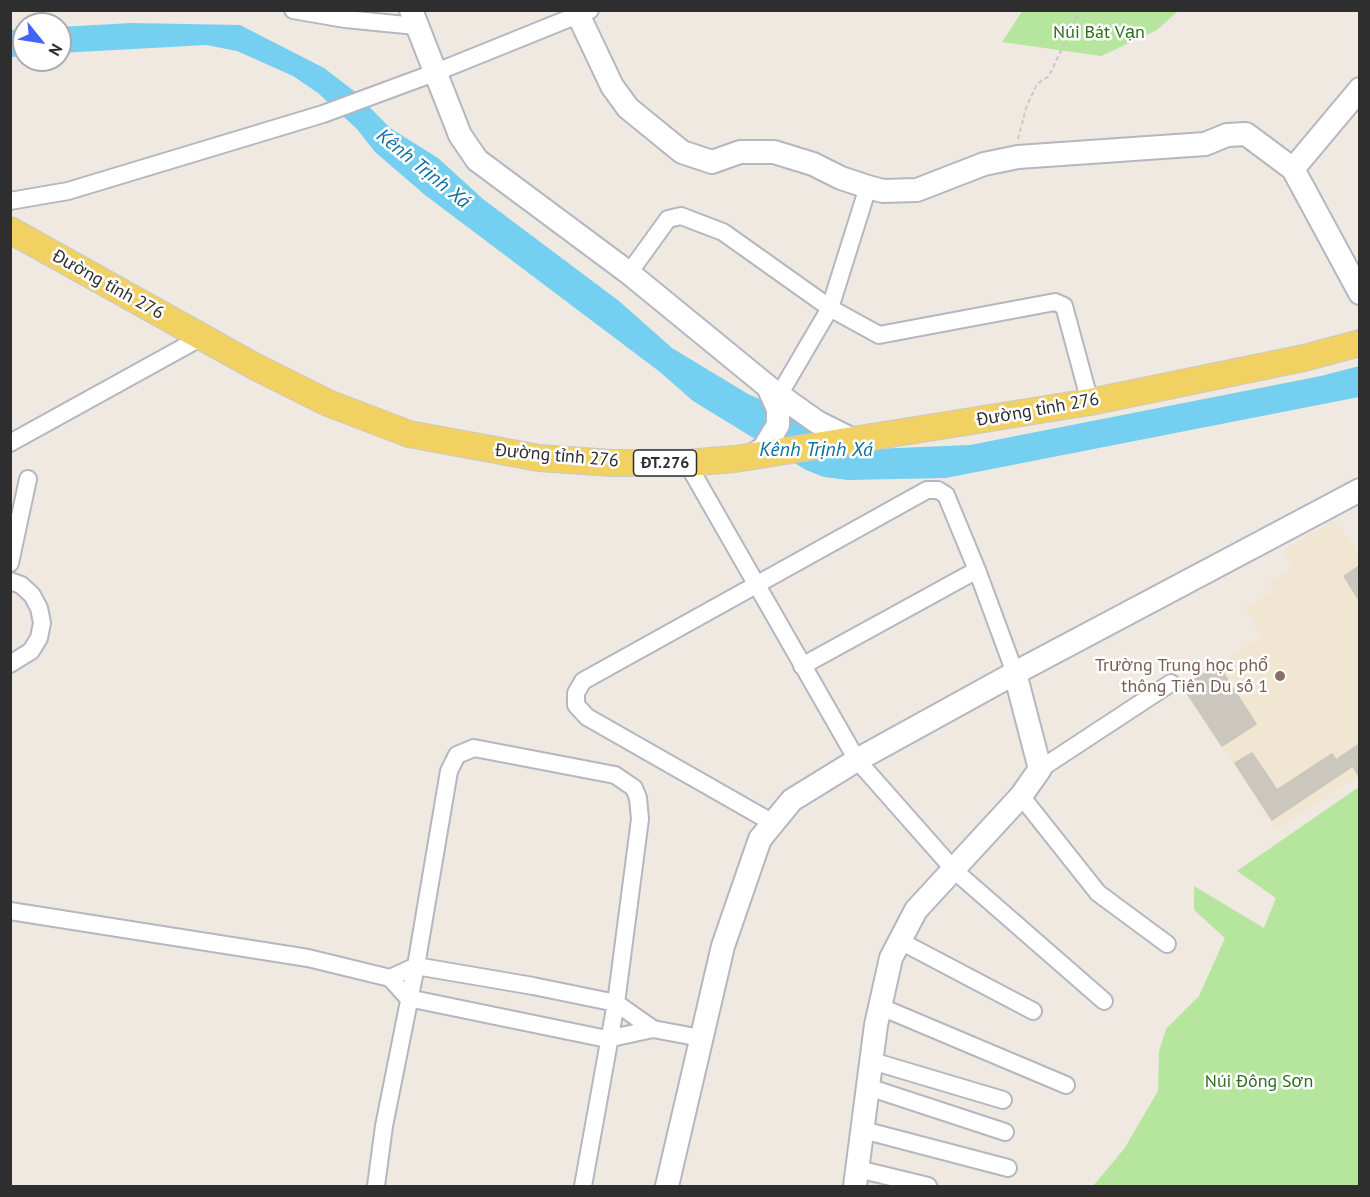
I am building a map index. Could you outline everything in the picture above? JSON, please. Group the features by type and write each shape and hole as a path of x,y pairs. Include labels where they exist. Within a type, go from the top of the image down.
{"main road":[{"path":"581,12 617,93 646,124 682,152 712,162 740,152 774,152 813,164 841,178 868,187 883,190 917,190 984,164 1016,157 1205,144 1227,135 1243,134 1293,169 1359,293"},
{"path":"413,18 460,135 477,160 629,273 774,391 817,422 855,441"},
{"path":"1293,169 1359,89"},
{"name":"Đường tỉnh 276","path":"10,230 298,389 409,434 539,458 612,463 687,463 752,457 1090,402 1304,358 1359,343"},
{"path":"752,457 764,448 778,425 778,409 774,391"},
{"path":"667,1186 723,946 760,839 792,800 858,760 1015,673 1359,490"},
{"path":"856,1178 880,1007 891,958 916,910 955,871 1022,796 1040,769 1015,673"}],"street":[{"path":"293,10 345,19 413,18"},
{"path":"10,201 68,191 323,114 434,73 581,12"},
{"path":"774,391 830,308 868,187"},
{"path":"629,273 668,219 681,216 723,232 830,308 879,335 1055,302 1064,306 1090,402"},
{"path":"10,443 202,337"},
{"path":"687,463 858,760 955,871 1104,1001"},
{"path":"10,563 28,480"},
{"path":"773,824 587,717 576,705 576,693 584,681 594,673 927,490 938,490 946,495 1015,673"},
{"path":"802,666 977,570"},
{"path":"10,581 21,585 32,595 39,608 42,623 39,638 31,651 10,663"},
{"path":"1040,769 1171,683"},
{"path":"376,1186 452,762 462,751 474,748 615,775 634,788 640,807 616,1003 607,1039 584,1186"},
{"path":"1022,796 1098,893 1167,944"},
{"path":"10,911 308,958 390,978 408,998 607,1039 653,1029 701,1038"},
{"path":"900,941 1033,1011"},
{"path":"390,978 416,966 616,1003 653,1029"},
{"path":"880,1007 1066,1085"},
{"path":"872,1061 1003,1100"},
{"path":"868,1086 1005,1132"},
{"path":"863,1130 1008,1168"},
{"path":"856,1178 928,1186"}],"path":[{"path":"1016,157 1026,108 1037,84 1049,76 1080,10"}],"shaded area":[{"name":"Trường Trung học phổ thông Tiên Du số 1","path":"1334,520 1359,553 1359,776 1276,829 1183,687 1261,637 1245,607 1273,591 1269,582 1292,568 1283,551"}],"green space":[{"name":"Núi Bát Vạn","path":"1023,10 1178,11 1157,30 1101,56 1002,42"},
{"name":"Núi Đông Sơn","path":"1359,787 1359,1186 1093,1186 1124,1149 1158,1091 1159,1051 1166,1029 1199,996 1225,938 1194,910 1194,886 1264,928 1276,898 1237,871"}],"water":[{"name":"Kênh Trịnh Xá","path":"132,23 240,25 324,68 354,91 390,128 438,158 483,199 619,301 672,348 748,394 874,449 970,445 1321,376 1359,366 1359,397 946,478 848,480 824,477 806,470 693,401 660,372 425,195 375,152 357,129 318,93 293,76 237,51 206,45 72,52 72,26"},
{"path":"11,30 12,30 11,57"}],"building":[{"path":"1359,566 1359,600 1344,576"},
{"path":"1218,665 1256,724 1222,746 1183,687"},
{"path":"1359,744 1359,777 1353,766 1272,820 1235,763 1252,753 1277,790 1332,754 1336,760"}],"place":[{"name":"Trường Trung học phổ thông Tiên Du số 1","path":"1280,676"}]}
